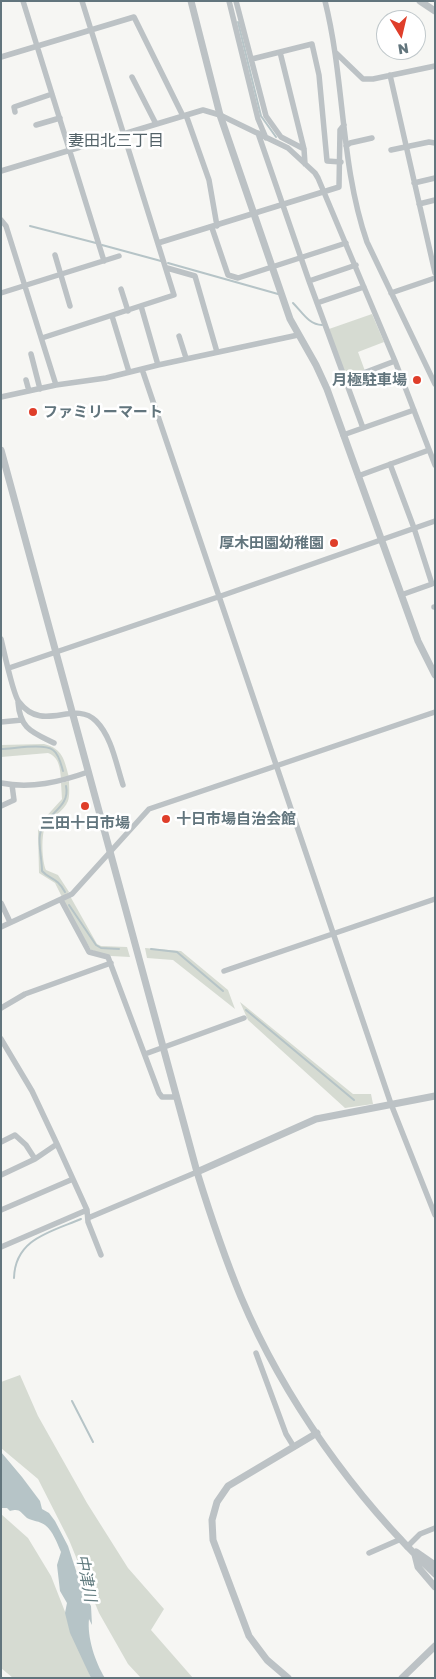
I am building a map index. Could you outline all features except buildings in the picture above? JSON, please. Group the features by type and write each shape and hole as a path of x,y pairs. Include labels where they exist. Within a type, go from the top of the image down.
{"street":[{"path":"23,1 104,261"},
{"path":"42,338 174,295 82,1"},
{"path":"191,1 220,115 290,319 321,375 418,641 435,675"},
{"path":"229,1 258,119 266,138"},
{"path":"236,1 266,116 282,136 304,149"},
{"path":"325,1 336,53 350,179 362,229 435,384"},
{"path":"420,1 435,11"},
{"path":"1,57 134,17 184,115 209,180 214,227 228,274 238,278 346,243"},
{"path":"252,59 312,44 319,75 327,161 341,162"},
{"path":"280,52 304,149 305,164"},
{"path":"336,53 363,79 373,80 435,66"},
{"path":"390,75 419,204 432,250 435,273"},
{"path":"132,78 156,124"},
{"path":"14,107 52,94"},
{"path":"1,171 203,110 220,115 288,148 315,172 396,361 435,465"},
{"path":"36,125 60,118"},
{"path":"158,243 339,187 341,162 340,130 344,126"},
{"path":"258,133 301,259 363,428"},
{"path":"346,146 350,143 372,138"},
{"path":"391,150 429,142 435,143"},
{"path":"414,182 435,178"},
{"path":"419,204 435,200"},
{"path":"1,220 6,226 56,385"},
{"path":"55,255 70,306"},
{"path":"1,294 119,256"},
{"path":"309,281 356,265"},
{"path":"166,268 196,276 206,325 217,352"},
{"path":"391,294 435,278"},
{"path":"317,303 364,287"},
{"path":"121,289 128,311"},
{"path":"141,306 158,365"},
{"path":"112,316 129,372"},
{"path":"1,397 56,385 106,378 186,358 298,335"},
{"path":"179,336 186,358"},
{"path":"30,354 40,389"},
{"path":"345,380 396,361"},
{"path":"142,369 392,1104 435,1216"},
{"path":"26,380 29,391"},
{"path":"343,435 414,410"},
{"path":"1,450 197,1172 221,1245 246,1308 270,1357 298,1406 372,1507 407,1547 435,1574"},
{"path":"358,476 429,450"},
{"path":"390,464 414,528 432,584 401,595"},
{"path":"8,668 435,521"},
{"path":"1,639 24,726 31,732 54,743"},
{"path":"18,702 37,716 84,713 96,721 108,739 123,785"},
{"path":"1,927 72,894 149,809 435,712"},
{"path":"1,722 22,720"},
{"path":"1,782 12,785 35,785 67,779 88,772"},
{"path":"1,806 14,800 12,785"},
{"path":"224,971 435,899"},
{"path":"61,900 89,952 108,957 159,1093 162,1097 177,1097"},
{"path":"1,903 10,922"},
{"path":"1,1008 25,994 111,963"},
{"path":"145,1054 244,1018"},
{"path":"1,1039 32,1091 57,1144 87,1210 101,1255"},
{"path":"88,1218 316,1119 435,1096"},
{"path":"1,1142 15,1135 26,1145 35,1159"},
{"path":"1,1174 35,1159 57,1144"},
{"path":"1,1210 73,1179"},
{"path":"1,1247 87,1210"},
{"path":"256,1352 286,1434 294,1447"},
{"path":"288,1678 267,1660 249,1636 213,1540 212,1520 217,1502 228,1486 317,1433"},
{"path":"407,1547 420,1534 435,1528"},
{"path":"369,1553 401,1539"},
{"path":"407,1547 435,1565"},
{"path":"415,1555 418,1567 435,1587"},
{"path":"402,1678 435,1646"}],"shaded area":[{"path":"372,314 384,342 358,352 365,371 346,377 329,329"},
{"path":"44,744 59,752 64,760 69,777 61,778 57,760 48,753 1,757 1,745"},
{"path":"69,781 68,801 45,827 43,842 46,870 58,875 69,892 62,897 55,883 39,873 38,830 43,820 62,799 61,783"},
{"path":"70,896 97,944 101,946 127,947 130,957 111,956 91,950 62,901"},
{"path":"145,948 181,951 228,990 235,1009 173,960 147,958"},
{"path":"240,1002 353,1094 371,1094 373,1104 345,1108 248,1020"},
{"path":"20,1375 38,1416 87,1503 128,1568 164,1609 151,1630 193,1678 141,1678 128,1664 99,1613 69,1540 38,1479 1,1448 1,1382"},
{"path":"1,1452 40,1501 42,1509 49,1513 55,1521 68,1546 83,1592 91,1606 92,1625 89,1619 89,1626 91,1641 98,1665 105,1678 91,1678 70,1633 65,1613 67,1603 60,1591 57,1565 61,1552 53,1534 45,1525 27,1518 20,1511 10,1511 7,1508 1,1508"},
{"path":"1,1514 28,1538 51,1576 91,1678 13,1678 1,1668"}],"waterway":[{"path":"238,22 261,116 276,137"},
{"path":"30,226 96,243"},
{"path":"102,245 161,261"},
{"path":"168,263 278,294"},
{"path":"293,303 309,320 322,325"},
{"path":"1,749 48,748 57,754 63,771"},
{"path":"65,892 56,881 42,871 39,843 42,827 65,800 66,786"},
{"path":"69,905 96,945 101,948 119,949"},
{"path":"151,949 177,952 223,991"},
{"path":"246,1010 354,1100"},
{"path":"14,1278 16,1265 27,1246 46,1233 81,1219"},
{"path":"72,1401 93,1442"}],"place":[{"name":"月極駐車場","path":"417,380"},
{"name":"ファミリーマート","path":"33,412"},
{"name":"厚木田園幼稚園","path":"334,543"},
{"name":"三田十日市場","path":"85,806"},
{"name":"十日市場自治会館","path":"166,819"}],"district":[{"name":"妻田北三丁目","path":"116,141"}],"water label":[{"name":"中津川","path":"86,1578"}]}
